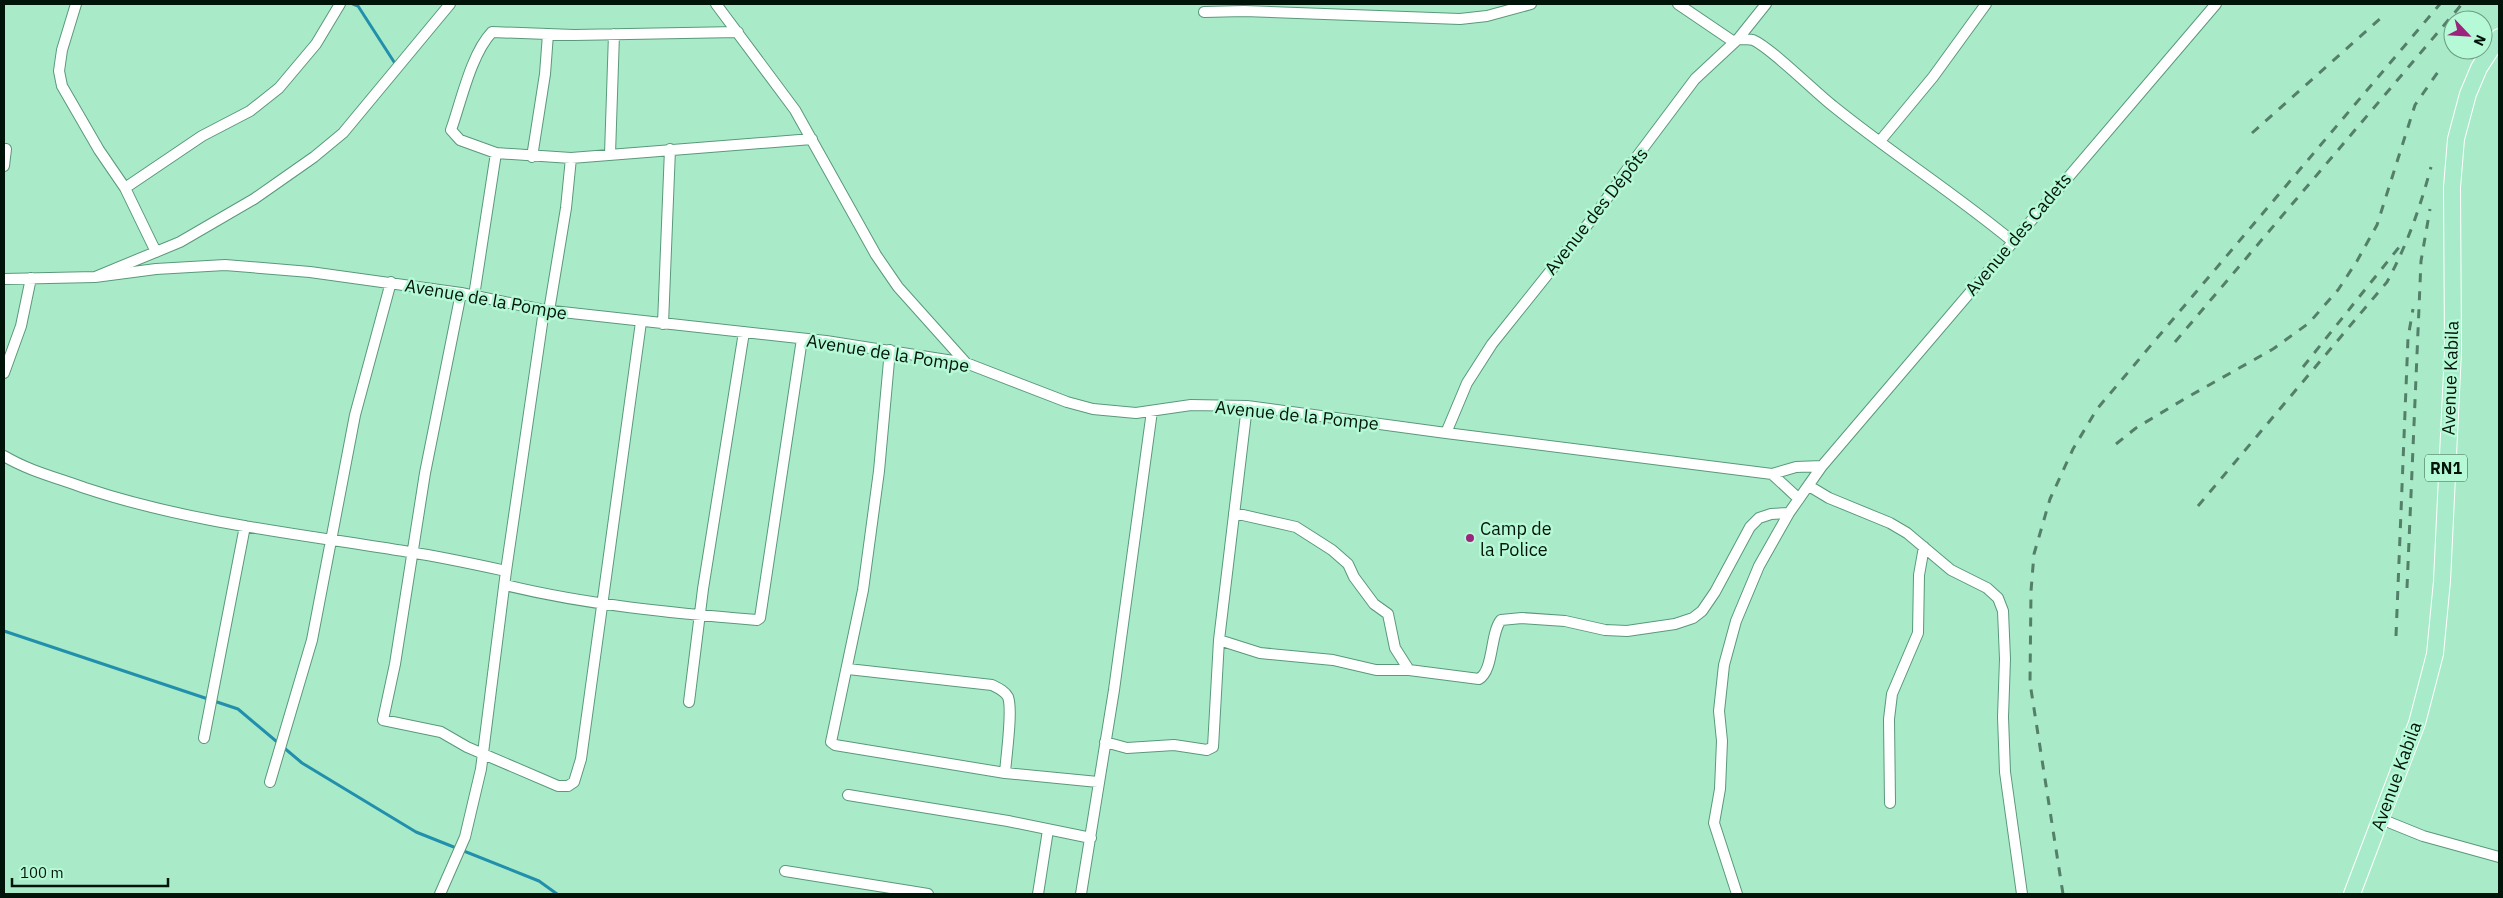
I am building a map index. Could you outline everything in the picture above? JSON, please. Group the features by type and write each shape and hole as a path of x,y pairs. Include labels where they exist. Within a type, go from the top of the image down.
{"highway":[{"name":"Avenue Kabila","path":"2352,894 2417,723 2435,654 2442,581 2453,351 2452,187 2456,138 2468,94 2475,77 2499,37"}],"street":[{"path":"76,4 61,57 59,71 62,86 99,150 125,188 156,252"},
{"path":"125,188 202,136 250,111 279,88 316,44 340,4"},
{"path":"4,279 95,277 180,242 254,199 314,157 343,133 450,4"},
{"path":"716,4 795,110 876,255 904,294 966,363"},
{"path":"1204,12 1244,11 1460,19 1487,16 1531,4"},
{"path":"1678,4 1736,41 1754,40"},
{"name":"Avenue des Dépôts","path":"1446,433 1466,383 1492,344 1596,214 1696,79 1736,41 1766,4"},
{"path":"1880,141 1933,77 1986,4"},
{"name":"Avenue des Cadets","path":"1737,894 1714,823 1720,789 1721,687 1726,656 1744,596 1788,513 1822,466 2216,4"},
{"path":"1748,27 1754,40 1852,122 1880,141 1912,167 1944,187 2012,241"},
{"path":"738,32 614,34 492,32 486,38 479,54 451,130 454,136 460,140 496,153 532,157 571,158 812,139"},
{"path":"532,157 545,74 548,34"},
{"path":"610,154 614,34"},
{"path":"4,166 6,149"},
{"path":"663,324 670,149"},
{"path":"474,296 496,153"},
{"path":"440,894 465,837 474,804 483,753 506,571 546,310 566,208 571,158"},
{"name":"Avenue de la Pompe","path":"95,277 156,269 225,265 310,272 461,293 546,310 890,350 966,363 1067,402 1093,409 1136,413 1191,405 1248,406 1772,474 1796,467 1822,466"},
{"path":"4,373 21,326 31,278"},
{"path":"270,782 312,640 355,415 391,282"},
{"path":"461,293 412,552 395,664 383,720 441,732 467,747 558,786 568,786 574,782 583,745 641,322"},
{"path":"689,702 699,615 744,332"},
{"path":"505,586 602,604 756,620 762,612 802,339"},
{"path":"890,350 870,541 848,669 832,735 833,744 1005,773 1098,782"},
{"path":"1105,742 1127,748 1174,746 1207,750 1213,746 1219,640 1248,406"},
{"path":"1081,894 1091,838 1152,411"},
{"path":"4,456 43,474 120,499 245,526 412,552 506,571"},
{"path":"1772,474 1798,499"},
{"path":"1809,486 1829,498 1890,523 1924,547 1951,570 1987,588 1998,598 2003,611 2005,659 2003,717 2005,772 2022,894"},
{"path":"1234,513 1296,527 1342,558 1364,592 1374,604 1388,614 1396,648 1409,670"},
{"path":"1219,640 1260,653 1333,660 1376,670 1409,670 1480,679 1487,670 1499,622 1505,618 1565,621 1605,630 1627,631 1676,624 1693,618 1702,611 1715,592 1750,527 1759,518 1771,514 1788,513"},
{"path":"204,738 245,526"},
{"path":"1890,803 1889,719 1892,694 1918,633 1919,575 1924,547"},
{"path":"848,669 992,685 1002,690 1008,698 1009,712 1005,773"},
{"path":"848,795 1091,838"},
{"path":"2381,819 2423,836 2499,857"},
{"path":"1038,894 1048,830"},
{"path":"785,871 928,894"}],"waterway":[{"path":"353,4 358,6 396,65"},
{"path":"4,631 238,709 302,763 416,832 539,881 557,894"}],"railway":[{"path":"2063,894 2030,683 2031,591 2034,554 2050,499 2073,449 2097,409 2440,4"},
{"path":"2175,342 2462,4"},
{"path":"2252,133 2382,17"},
{"path":"2116,444 2136,428 2273,349 2309,323 2338,290 2377,225 2415,105 2440,69"},
{"path":"2198,506 2387,282 2412,226 2431,167"},
{"path":"2407,588 2421,261 2430,209"},
{"path":"2303,367 2400,246"},
{"path":"2396,636 2408,338 2413,309"}],"place":[{"name":"Camp de la Police","path":"1470,538"}]}
